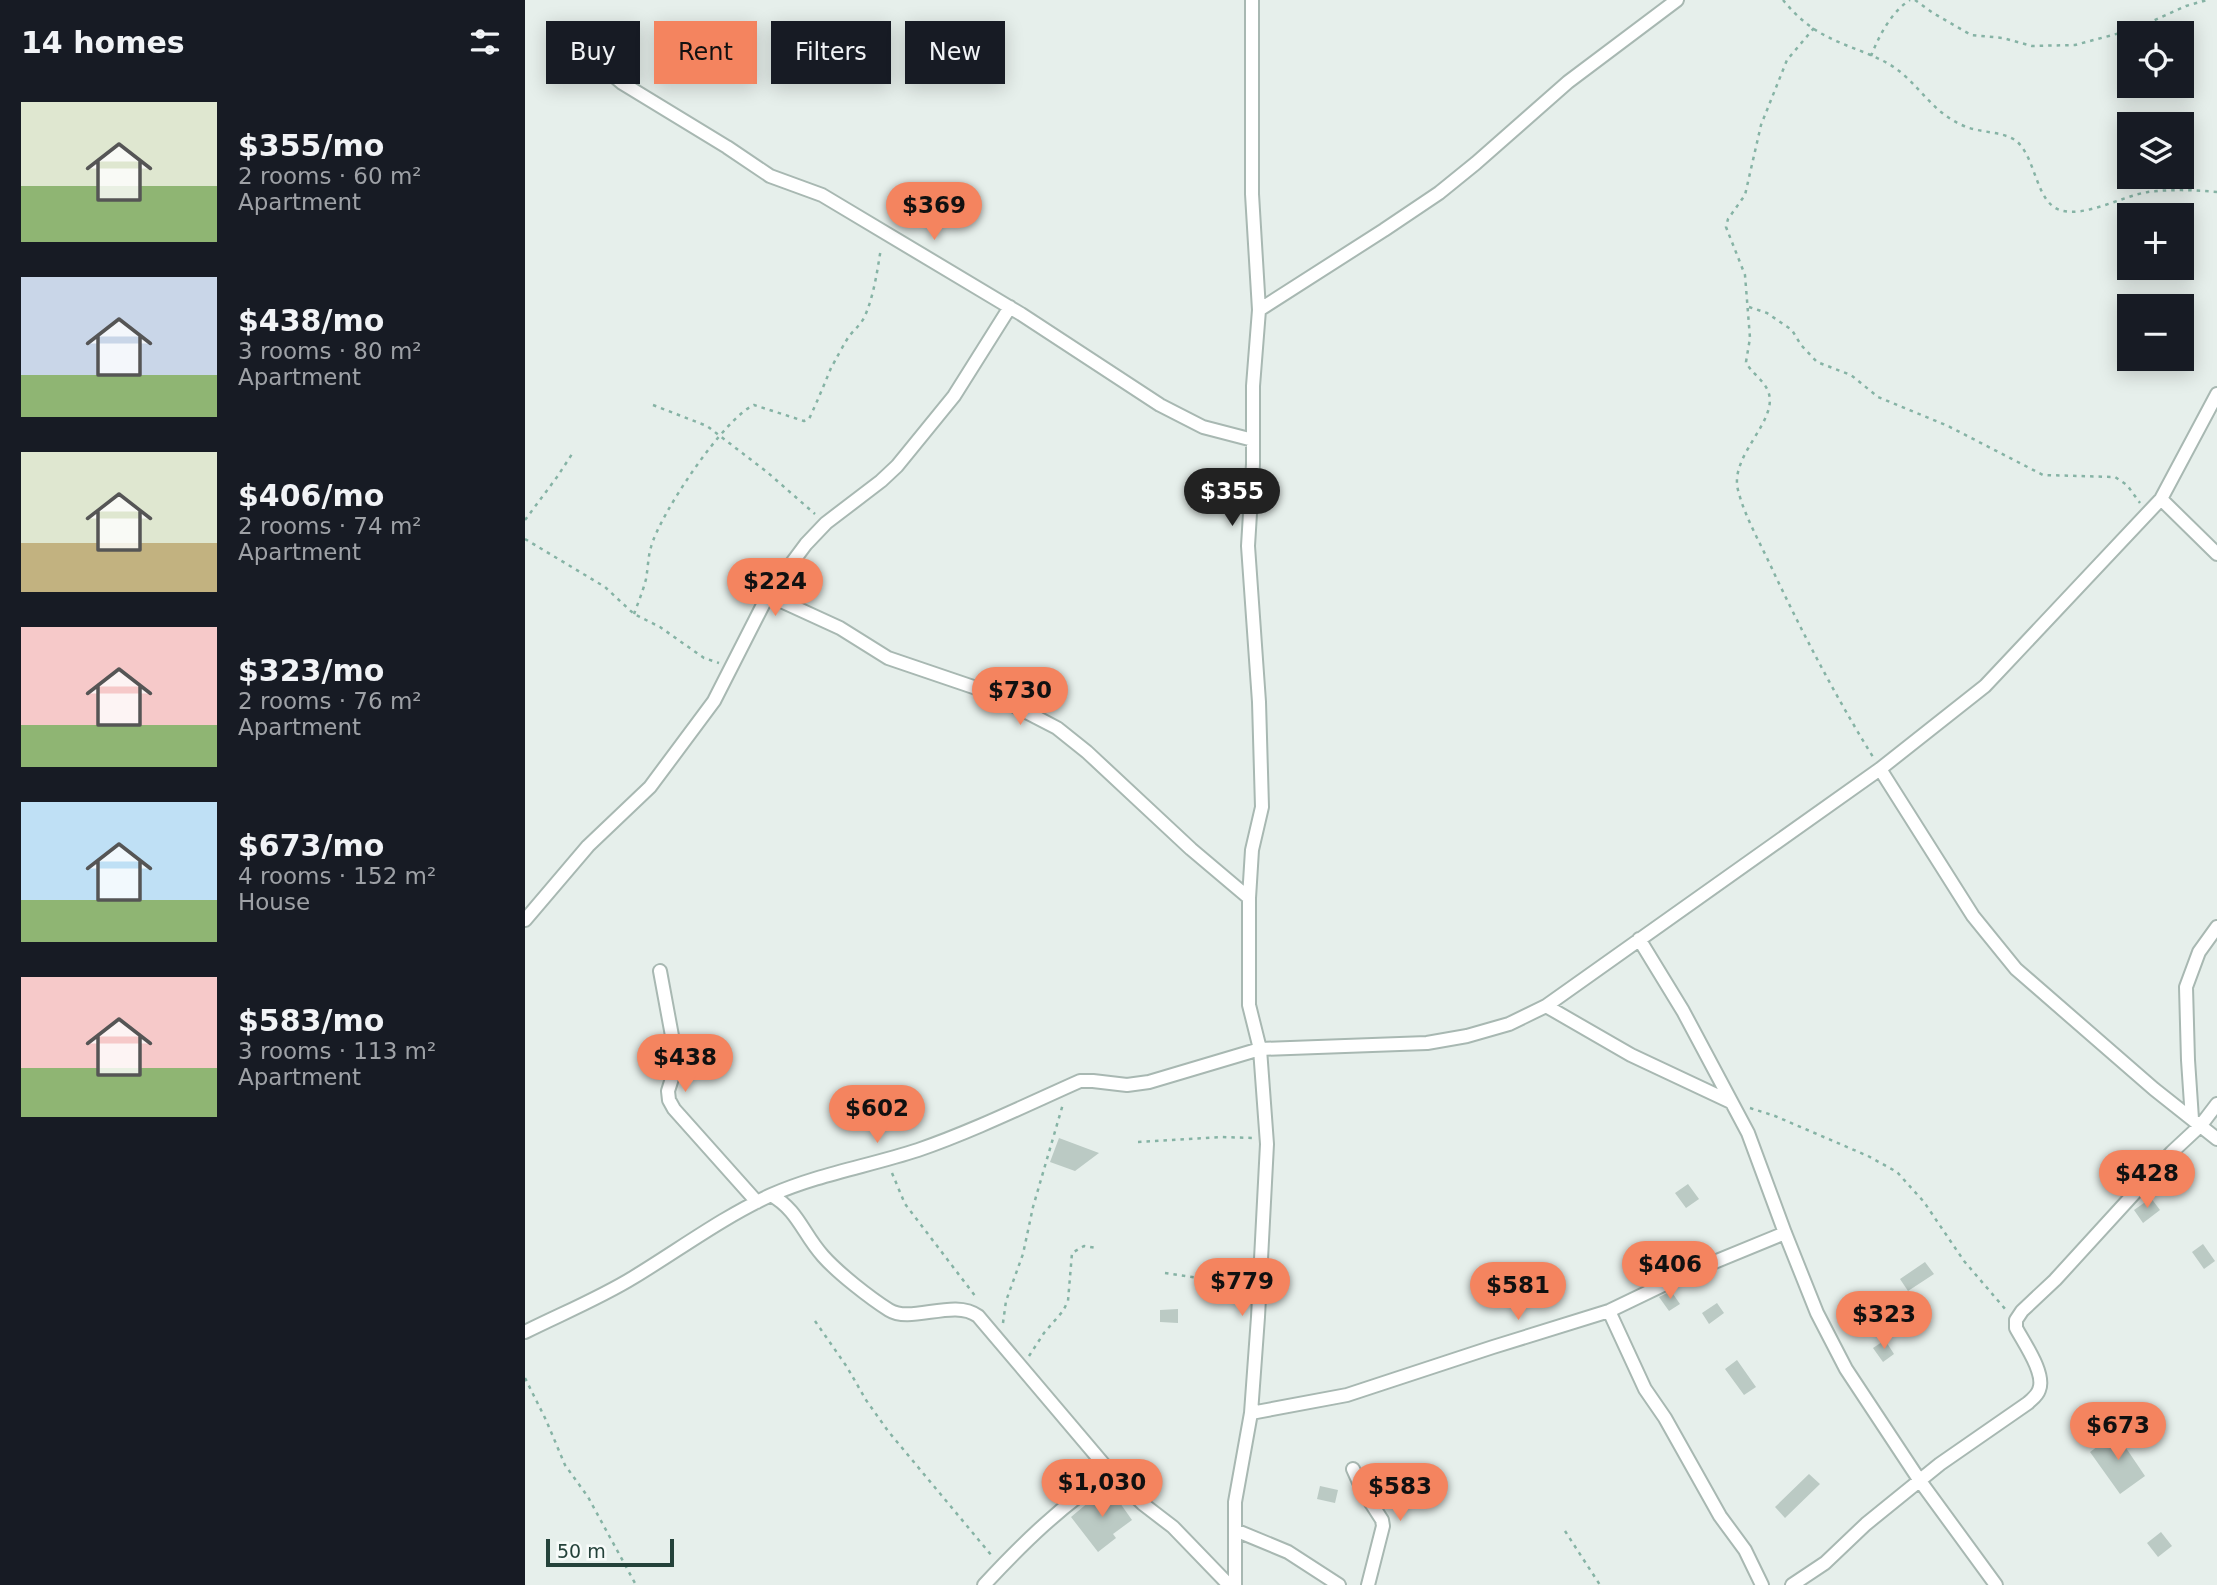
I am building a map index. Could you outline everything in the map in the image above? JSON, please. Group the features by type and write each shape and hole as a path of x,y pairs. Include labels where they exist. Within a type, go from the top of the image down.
{"street":[{"path":"1232,1585 1235,1502 1251,1413 1260,1287 1266,1138 1260,1049 1249,1004 1252,850 1262,807 1259,702 1248,546 1253,386 1259,310 1252,194 1252,0"},
{"path":"1259,310 1439,193 1568,82 1677,0"},
{"path":"624,84 770,176 822,195 1010,307 1160,405 1203,427 1253,440"},
{"path":"525,920 588,846 650,787 714,701 768,595 806,544 826,523 897,466 954,396 1010,307"},
{"path":"525,1332 632,1278 713,1227 771,1195 821,1176 884,1161 970,1130 1080,1082 1128,1085 1149,1082 1260,1049 1427,1043 1467,1036 1509,1024 1546,1006 1880,768 1985,686 2161,499 2217,394"},
{"path":"2161,499 2217,554"},
{"path":"768,595 840,628 888,658 988,692 1057,728 1249,898"},
{"path":"1880,768 1973,916 2016,969 2154,1089 2217,1139"},
{"path":"2197,1122 2188,1060 2186,987 2199,952 2217,927"},
{"path":"1639,939 1683,1011 1753,1144 1817,1313 1846,1369 1920,1480 1996,1585"},
{"path":"660,971 675,1052 675,1069 668,1091 669,1100 757,1202"},
{"path":"1546,1006 1631,1055 1731,1102"},
{"path":"1792,1585 1825,1563 1866,1524 1920,1480 2038,1394 2041,1387 2040,1375 2016,1328 2016,1320 2197,1122 2217,1104"},
{"path":"771,1195 790,1208 823,1256 893,1312 903,1314 958,1310 970,1311 979,1317 1111,1473 1143,1504 1173,1527 1232,1585"},
{"path":"1251,1413 1347,1395 1609,1311 1690,1272 1785,1233"},
{"path":"1609,1311 1645,1389 1720,1516 1745,1550 1762,1585"},
{"path":"1353,1469 1383,1526 1369,1585"},
{"path":"984,1585 1044,1523 1111,1473"},
{"path":"1235,1531 1288,1552 1339,1585"}],"path":[{"path":"1783,0 1805,23 1826,37 1887,63 1904,75 1938,112 1964,126 2017,141 2024,150 2048,203 2059,210 2077,212 2146,192 2217,192"},
{"path":"1871,56 1879,37 1892,18 1910,0"},
{"path":"1915,0 1971,34 2003,38 2032,46 2075,45 2134,29 2186,6 2207,0"},
{"path":"1814,28 1787,60 1762,125 1745,195 1728,219 1726,227 1745,275 1750,338 1746,362 1770,394 1769,405 1758,433 1737,470 1737,488 1755,533 1808,644 1838,700 1880,768"},
{"path":"634,614 646,579 651,546 661,523 679,492 721,435 744,411 754,405 804,421 809,419 848,337 864,318 873,293 884,232"},
{"path":"1748,307 1767,313 1792,330 1801,345 1817,362 1851,375 1878,397 1948,426 2043,475 2115,477 2127,485 2148,514"},
{"path":"653,405 707,426 721,435 826,523"},
{"path":"525,520 574,450"},
{"path":"525,539 605,587 634,614 660,627 704,658 731,668"},
{"path":"1000,1340 1006,1301 1023,1254 1033,1207 1067,1087"},
{"path":"1731,1102 1775,1116 1868,1156 1897,1172 1943,1226 1964,1261 1986,1289 2016,1320"},
{"path":"1138,1142 1222,1137 1266,1138"},
{"path":"884,1161 905,1204 974,1293 979,1303 979,1317"},
{"path":"1022,1367 1068,1301 1072,1253 1084,1246 1097,1248"},
{"path":"1165,1273 1260,1287"},
{"path":"815,1321 888,1431 1002,1566"},
{"path":"525,1378 565,1465 588,1497 636,1585"},
{"path":"1565,1531 1600,1585"}],"building":[{"path":"1059,1138 1099,1153 1075,1171 1050,1162"},
{"path":"1688,1184 1699,1199 1686,1208 1675,1193"},
{"path":"2151,1198 2160,1210 2143,1223 2134,1210"},
{"path":"2203,1244 2215,1261 2204,1269 2192,1252"},
{"path":"1925,1262 1934,1274 1908,1291 1900,1279"},
{"path":"1671,1291 1680,1304 1669,1311 1659,1297"},
{"path":"1717,1303 1724,1313 1709,1324 1702,1313"},
{"path":"1178,1309 1178,1323 1160,1322 1160,1310"},
{"path":"1885,1340 1894,1354 1883,1362 1873,1348"},
{"path":"1737,1360 1756,1387 1744,1395 1725,1369"},
{"path":"2121,1429 2132,1444 2126,1448 2145,1476 2120,1494 2090,1452"},
{"path":"1809,1474 1820,1484 1785,1518 1775,1507"},
{"path":"1108,1486 1132,1520 1113,1534 1116,1538 1098,1552 1071,1517"},
{"path":"1320,1486 1338,1490 1335,1503 1317,1499"},
{"path":"2161,1532 2172,1546 2158,1557 2147,1543"}]}
